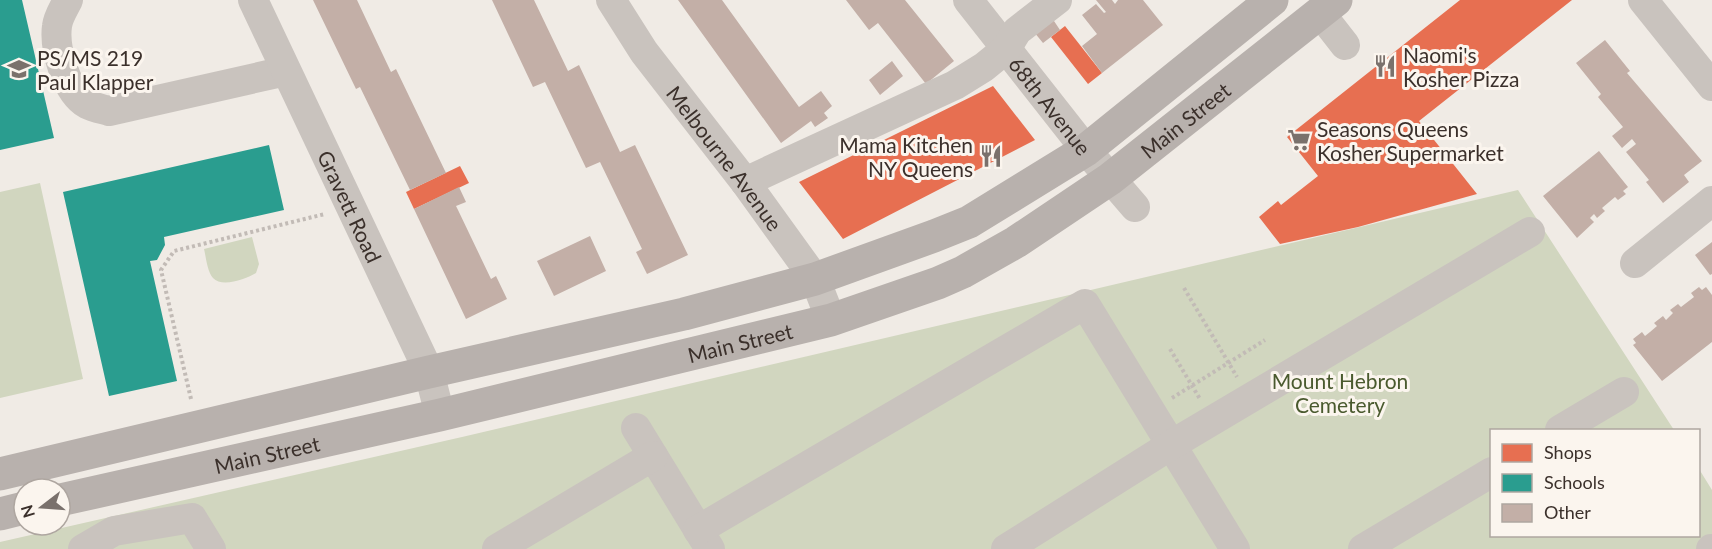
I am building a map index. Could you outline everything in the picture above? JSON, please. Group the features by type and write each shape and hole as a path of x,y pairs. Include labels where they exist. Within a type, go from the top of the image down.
{"main road":[{"name":"Main Street","path":"0,474 684,314 815,279 934,237 969,222 1086,150 1272,0"},
{"name":"Main Street","path":"72,497 441,415 831,320 938,283 1016,243 1110,179 1328,6"}],"street":[{"path":"68,0 57,26 57,40 63,69 71,90 86,103 109,111 286,71"},
{"name":"Gravett Road","path":"253,0 429,372 441,415"},
{"name":"Melbourne Avenue","path":"611,0 644,52 745,182 815,279 831,320"},
{"name":"68th Avenue","path":"968,0 1086,150 1135,207"},
{"path":"745,182 955,85 984,67 1006,49 1017,31 1057,0"},
{"path":"1643,0 1712,86"},
{"path":"1328,6 1345,45"},
{"path":"1635,263 1712,201"},
{"path":"1006,549 1172,445 1530,232"},
{"path":"636,428 704,539 1085,304 1235,549"},
{"path":"1562,429 1624,392"},
{"path":"497,549 653,456"},
{"path":"1363,549 1490,473"},
{"path":"83,549 114,531 192,518 211,549"}],"path":[{"path":"191,399 161,270 174,250 326,214"},
{"path":"1184,288 1250,398"},
{"path":"1151,411 1265,340"},
{"path":"1170,349 1212,421"}],"green space":[{"path":"40,183 83,379 0,398 0,192"},
{"name":"Mount Hebron Cemetery","path":"1518,190 1673,429 1490,429 1490,537 1700,537 1700,471 1712,490 1712,549 0,549 0,542 22,537 72,537 72,526 462,437"},
{"path":"252,237 259,264 256,273 228,282 217,281 213,278 208,268 204,249"}],"building: Shops":[{"path":"1460,0 1572,0 1419,121 1477,194 1358,227 1280,244 1259,217 1278,201 1281,205 1318,176 1287,137"},
{"path":"1065,26 1102,73 1088,84 1051,37"},
{"path":"993,86 1035,140 843,239 799,182"},
{"path":"460,166 469,183 414,209 406,192"}],"building: Schools":[{"name":"PS/MS 219 Paul Klapper","path":"0,0 22,0 54,138 0,150"},
{"path":"269,145 284,210 164,237 165,245 157,260 150,261 177,381 109,396 63,192"}],"building: Other":[{"path":"313,0 357,0 391,72 396,69 446,173 410,190 360,87 356,89"},
{"path":"492,0 534,0 568,71 579,65 620,152 635,145 688,255 647,274 636,252 642,249 600,162 586,168 545,82 533,87"},
{"path":"678,0 722,0 799,107 821,91 832,106 824,113 828,118 815,127 811,121 781,143"},
{"path":"846,0 905,0 954,61 926,84 878,23 869,30"},
{"path":"1096,0 1112,0 1115,4 1118,0 1143,0 1163,25 1102,73 1082,46 1097,34 1082,15 1096,4 1104,13 1106,12"},
{"path":"1052,18 1060,30 1043,43 1034,32"},
{"path":"1605,40 1630,71 1627,73 1702,161 1684,175 1689,182 1663,203 1646,182 1649,180 1626,152 1636,144 1632,139 1622,148 1612,136 1623,127 1598,97 1601,94 1576,63"},
{"path":"892,61 903,76 880,95 869,80"},
{"path":"1599,151 1628,187 1623,191 1626,194 1618,200 1615,197 1602,208 1605,211 1597,218 1594,214 1590,218 1594,222 1577,238 1543,196"},
{"path":"459,187 466,202 456,206 491,279 496,276 507,299 466,319 414,209"},
{"path":"590,236 606,271 554,296 537,261"},
{"path":"1712,242 1712,274 1710,275 1695,255"},
{"path":"1699,287 1702,290 1706,287 1712,295 1712,342 1662,381 1633,345 1636,343 1633,339 1642,332 1645,336 1657,326 1654,323 1663,316 1666,320 1673,313 1670,310 1678,304 1681,307 1694,297 1691,293"}],"place":[{"name":"Naomi's Kosher Pizza","path":"1385,66"},
{"name":"PS/MS 219 Paul Klapper","path":"19,69"},
{"name":"Seasons Queens Kosher Supermarket","path":"1299,140"},
{"name":"Mama Kitchen NY Queens","path":"991,156"}]}
